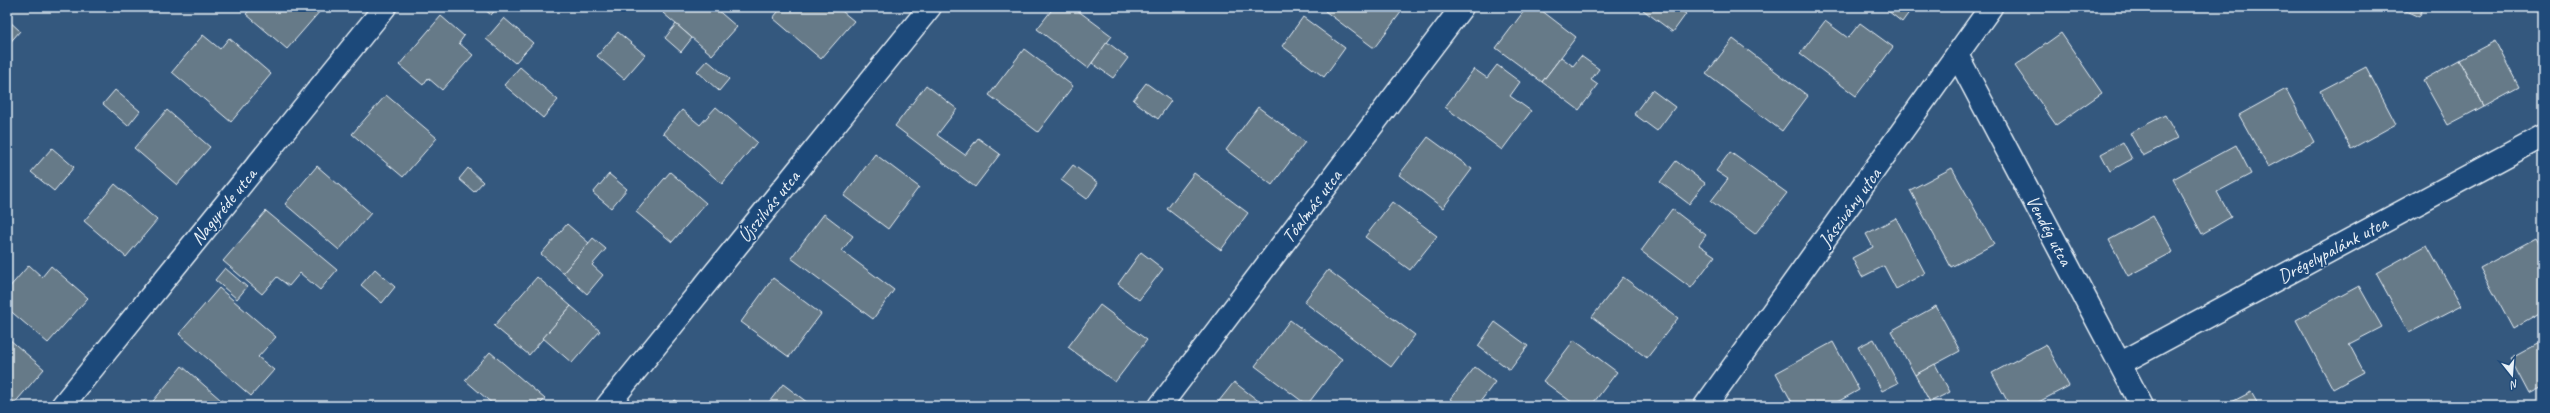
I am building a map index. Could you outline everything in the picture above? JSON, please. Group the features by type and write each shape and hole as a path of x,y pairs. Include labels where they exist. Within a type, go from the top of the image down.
{"street":[{"name":"Nagyréde utca","path":"62,406 384,7"},
{"name":"Újszilvás utca","path":"608,406 930,7"},
{"name":"Tóalmás utca","path":"1160,406 1462,7"},
{"name":"Jászivány utca","path":"1706,406 1991,7"},
{"name":"Vendég utca","path":"1957,55 2121,363 2142,406"},
{"name":"Drégelypalánk utca","path":"2121,363 2543,136"}],"building":[{"path":"252,7 317,7 321,10 287,49 246,14"},
{"path":"482,7 498,7 491,15"},
{"path":"668,7 714,7 737,27 712,55 663,13"},
{"path":"782,7 837,7 854,21 821,59 773,18"},
{"path":"1054,7 1073,7 1112,36 1088,68 1037,29"},
{"path":"1328,7 1405,7 1374,48 1325,11"},
{"path":"1527,7 1537,7 1576,37 1542,82 1496,48"},
{"path":"1645,7 1677,7 1686,14 1673,32 1643,10"},
{"path":"1883,7 1913,7 1902,22"},
{"path":"2397,7 2424,7 2419,17"},
{"path":"441,16 464,36 459,43 473,55 442,90 428,78 423,85 399,65"},
{"path":"1303,17 1345,48 1324,77 1282,46"},
{"path":"504,18 533,43 515,63 486,39"},
{"path":"7,19 20,31 7,46"},
{"path":"1825,21 1848,38 1860,23 1893,47 1856,96 1800,54"},
{"path":"676,24 692,38 681,52 665,38"},
{"path":"618,32 645,55 624,79 597,56"},
{"path":"2061,33 2102,93 2056,125 2015,66"},
{"path":"203,35 220,49 229,38 271,74 231,122 172,72"},
{"path":"1733,39 1808,96 1782,131 1706,74"},
{"path":"2495,41 2519,87 2484,106 2459,60"},
{"path":"1107,42 1128,58 1113,78 1092,63"},
{"path":"1024,49 1073,86 1038,132 989,95"},
{"path":"1581,56 1599,69 1591,80 1598,85 1579,110 1542,82 1561,57 1573,66"},
{"path":"707,60 729,79 719,91 697,71"},
{"path":"2459,60 2484,106 2448,125 2423,80"},
{"path":"1497,65 1520,82 1510,96 1531,111 1502,150 1445,107 1474,69 1487,78"},
{"path":"520,67 558,100 543,118 504,85"},
{"path":"2366,67 2396,124 2351,149 2320,91"},
{"path":"1146,83 1171,101 1158,119 1133,100"},
{"path":"926,85 957,109 937,135 965,155 978,138 1000,154 975,187 895,126"},
{"path":"2286,89 2314,142 2268,167 2239,115"},
{"path":"115,90 140,111 128,126 103,104"},
{"path":"1652,90 1675,107 1657,131 1634,114"},
{"path":"386,95 437,138 403,177 352,134"},
{"path":"716,107 757,142 722,184 663,133 682,110 700,125"},
{"path":"1258,107 1305,142 1272,185 1226,150"},
{"path":"167,110 210,147 177,185 134,148"},
{"path":"2165,115 2178,138 2143,156 2130,133"},
{"path":"1428,137 1472,169 1443,208 1399,175"},
{"path":"2123,142 2132,159 2110,171 2101,154"},
{"path":"2236,145 2251,174 2217,192 2231,217 2202,234 2173,179"},
{"path":"52,148 74,167 54,191 31,172"},
{"path":"1730,152 1787,193 1755,234 1711,201 1728,179 1716,171"},
{"path":"875,154 919,187 888,229 844,196"},
{"path":"1676,161 1705,183 1689,204 1660,182"},
{"path":"1073,165 1098,183 1087,199 1061,180"},
{"path":"317,166 371,213 339,250 285,204"},
{"path":"468,168 483,182 474,192 459,179"},
{"path":"1952,168 1994,244 1951,267 1910,190"},
{"path":"670,172 706,203 672,242 636,212"},
{"path":"1194,173 1248,213 1221,250 1167,209"},
{"path":"609,174 627,189 611,208 593,193"},
{"path":"115,184 157,220 126,257 84,221"},
{"path":"1392,202 1437,236 1410,270 1365,237"},
{"path":"1672,209 1706,235 1699,245 1715,256 1691,288 1641,251"},
{"path":"266,211 337,270 320,290 300,273 289,286 277,277 262,294 223,261"},
{"path":"824,214 853,236 842,251 894,290 873,319 791,258"},
{"path":"2153,216 2173,252 2128,276 2109,240"},
{"path":"1896,218 1925,273 1896,289 1884,266 1862,277 1852,258 1873,247 1866,234"},
{"path":"567,224 589,243 563,273 541,254"},
{"path":"593,238 606,249 592,265 603,275 587,294 563,273"},
{"path":"2536,238 2543,250 2543,312 2513,329 2480,268"},
{"path":"2427,245 2461,306 2409,333 2376,273"},
{"path":"1141,252 1163,269 1139,300 1118,284"},
{"path":"29,265 42,277 51,266 88,298 48,343 7,308 7,290"},
{"path":"225,268 247,287 237,299 215,280"},
{"path":"375,269 395,287 382,303 361,285"},
{"path":"1328,270 1415,335 1391,367 1304,302"},
{"path":"537,277 571,306 529,355 494,326"},
{"path":"1623,277 1678,318 1647,358 1592,317"},
{"path":"773,278 821,314 789,357 741,322"},
{"path":"2359,286 2382,327 2349,344 2364,372 2333,389 2296,320"},
{"path":"219,288 276,337 258,357 274,370 251,396 179,334"},
{"path":"1100,305 1147,340 1115,382 1068,347"},
{"path":"571,306 600,331 572,363 543,338"},
{"path":"1936,306 1960,351 1915,375 1891,331"},
{"path":"1290,320 1342,359 1307,405 1255,366"},
{"path":"1495,322 1528,346 1510,370 1478,346"},
{"path":"9,339 44,369 12,406 7,406 7,341"},
{"path":"1874,339 1898,383 1882,391 1858,347"},
{"path":"1574,340 1617,372 1591,406 1577,406 1543,381"},
{"path":"2543,340 2543,387 2529,394 2510,358"},
{"path":"1833,342 1859,390 1830,406 1794,406 1776,373"},
{"path":"2046,344 2069,386 2031,406 2010,406 1992,373"},
{"path":"490,352 545,399 538,406 495,406 465,380"},
{"path":"1935,364 1950,392 1930,402 1915,375"},
{"path":"182,366 228,406 149,406"},
{"path":"1475,367 1495,382 1477,406 1459,406 1450,399"},
{"path":"1234,382 1265,406 1215,406"},
{"path":"783,384 812,406 766,406"},
{"path":"2251,392 2259,406 2224,406"},
{"path":"674,400 683,406 669,406"}]}
